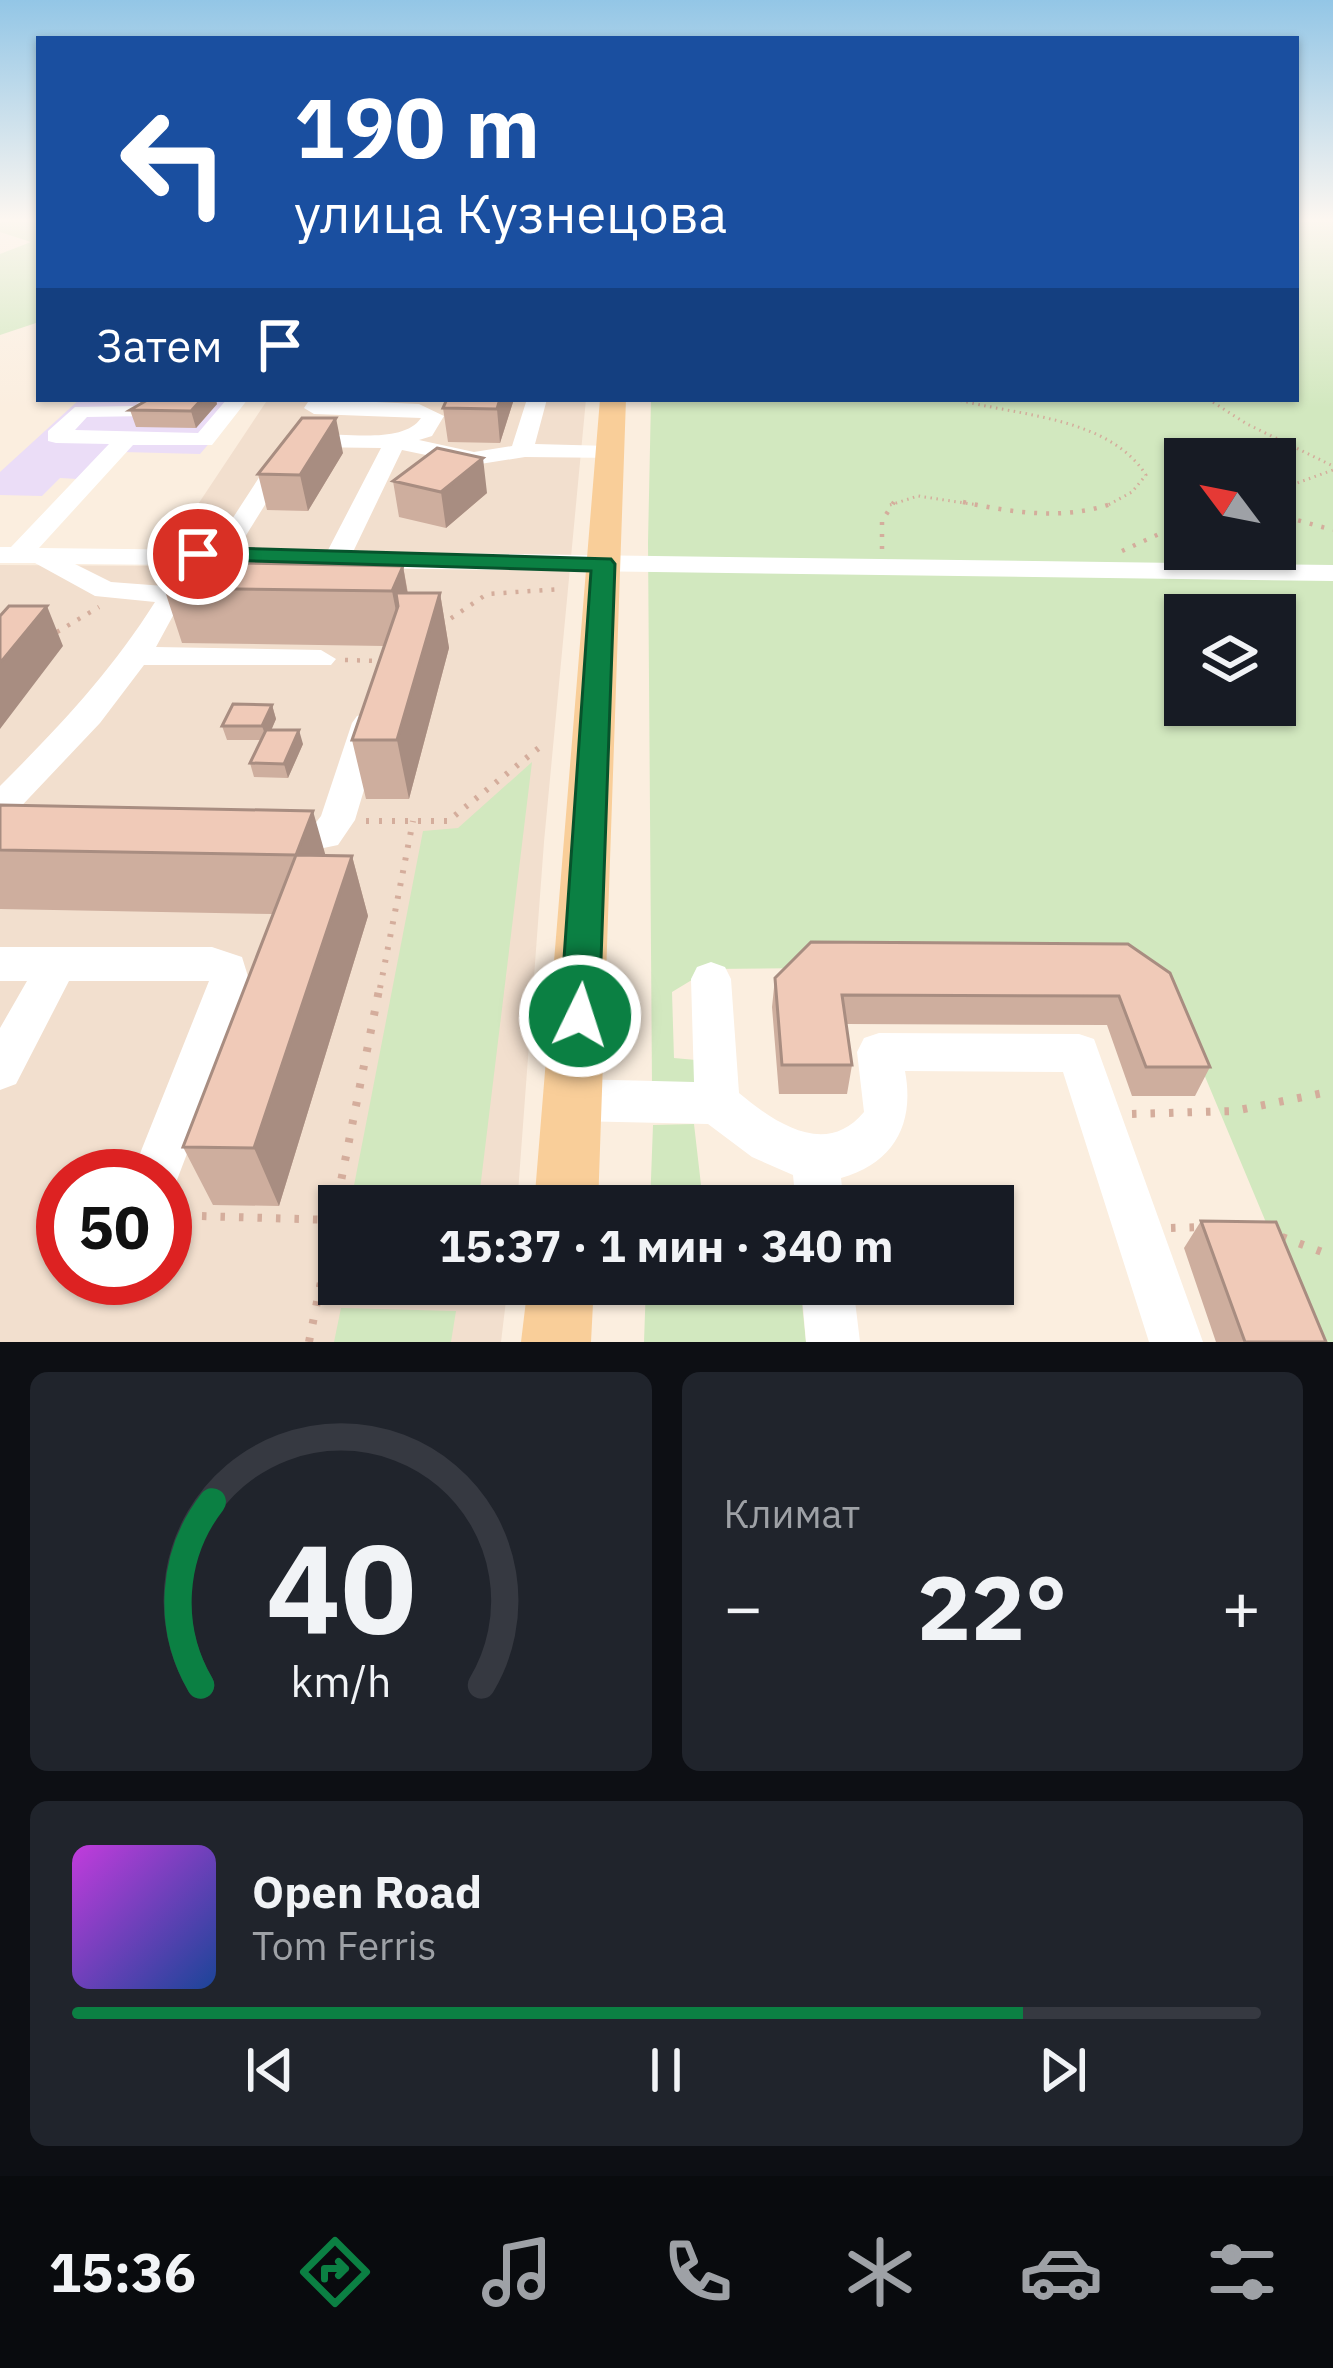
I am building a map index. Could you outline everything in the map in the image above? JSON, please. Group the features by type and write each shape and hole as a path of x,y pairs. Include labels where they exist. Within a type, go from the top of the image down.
{"main road":[{"path":"568,1185 613,402"},
{"path":"556,1342 559,1305"}],"street":[{"path":"150,402 140,412 82,411 56,436 204,440 236,402"},
{"path":"522,450 536,402"},
{"path":"0,807 89,716 136,656 170,596 210,554 317,403 419,410 433,416 424,431 395,442 337,558"},
{"path":"19,555 128,438"},
{"path":"295,440 395,442 491,459 522,450 610,453"},
{"path":"19,555 210,554 1333,573"},
{"path":"19,555 121,594 170,596"},
{"path":"136,656 321,659"},
{"path":"255,843 299,843 325,836 337,820 389,661"},
{"path":"0,964 212,964 228,969 230,986 166,1149"},
{"path":"0,1070 57,964"},
{"path":"711,980 717,1103"},
{"path":"574,1100 717,1103 818,1182 878,1133 887,1111 879,1052 1079,1053 1176,1342"},
{"path":"829,1305 832,1342"}],"path":[{"path":"886,566 879,535 886,509 898,499 944,498 1069,514 1107,507 1135,494 1146,476 1141,461 1106,435 968,402"},
{"path":"1213,402 1333,468"},
{"path":"1296,483 1333,468"},
{"path":"1296,520 1333,530"},
{"path":"1084,569 1164,532"},
{"path":"427,634 487,594 561,589"},
{"path":"55,633 121,594"},
{"path":"321,659 389,661"},
{"path":"337,820 448,821 540,747"},
{"path":"343,1185 413,821"},
{"path":"1100,1114 1206,1116 1265,1111 1333,1090"},
{"path":"192,1216 318,1223"},
{"path":"1138,1229 1204,1226"},
{"path":"1269,1232 1333,1256"},
{"path":"309,1342 318,1303"}],"shaded area":[{"path":"77,402 244,402 200,454 123,452 96,480 60,478 42,496 0,495 0,472"},
{"path":"266,402 586,402 544,842 519,1185 318,1185 318,1305 505,1305 501,1342 0,1342 0,565 157,566"}],"green space":[{"path":"0,283 36,283 36,323 0,335"},
{"path":"1299,283 1333,283 1333,1342 1316,1342 1173,1000 1121,965 710,969 672,992 674,1058 696,1060 699,1088 652,1085 651,402 1299,402"},
{"path":"532,762 481,1185 354,1185 423,831 458,828"},
{"path":"694,1124 701,1185 651,1185 653,1125"},
{"path":"645,1305 802,1305 806,1342 644,1342"},
{"path":"341,1308 456,1311 451,1342 334,1342"}],"building":[{"path":"144,402 199,402 191,411 130,410"},
{"path":"446,402 499,402 497,409 443,408"},
{"path":"302,418 336,418 300,475 258,474"},
{"path":"437,448 483,458 441,492 393,481"},
{"path":"181,562 403,566 392,591 164,588"},
{"path":"396,593 440,593 397,740 352,740 398,606"},
{"path":"9,606 47,606 0,663 0,616"},
{"path":"233,704 272,705 262,726 222,726"},
{"path":"266,730 299,730 284,764 250,763"},
{"path":"0,805 313,811 296,855 0,850"},
{"path":"296,855 352,856 254,1148 183,1147"},
{"path":"811,942 1128,944 1170,973 1210,1067 1146,1067 1119,996 842,995 852,1065 782,1065 775,978"},
{"path":"1201,1221 1276,1222 1326,1342 1245,1342"}],"route":[{"path":"198,554 603,564 580,1016"}]}
